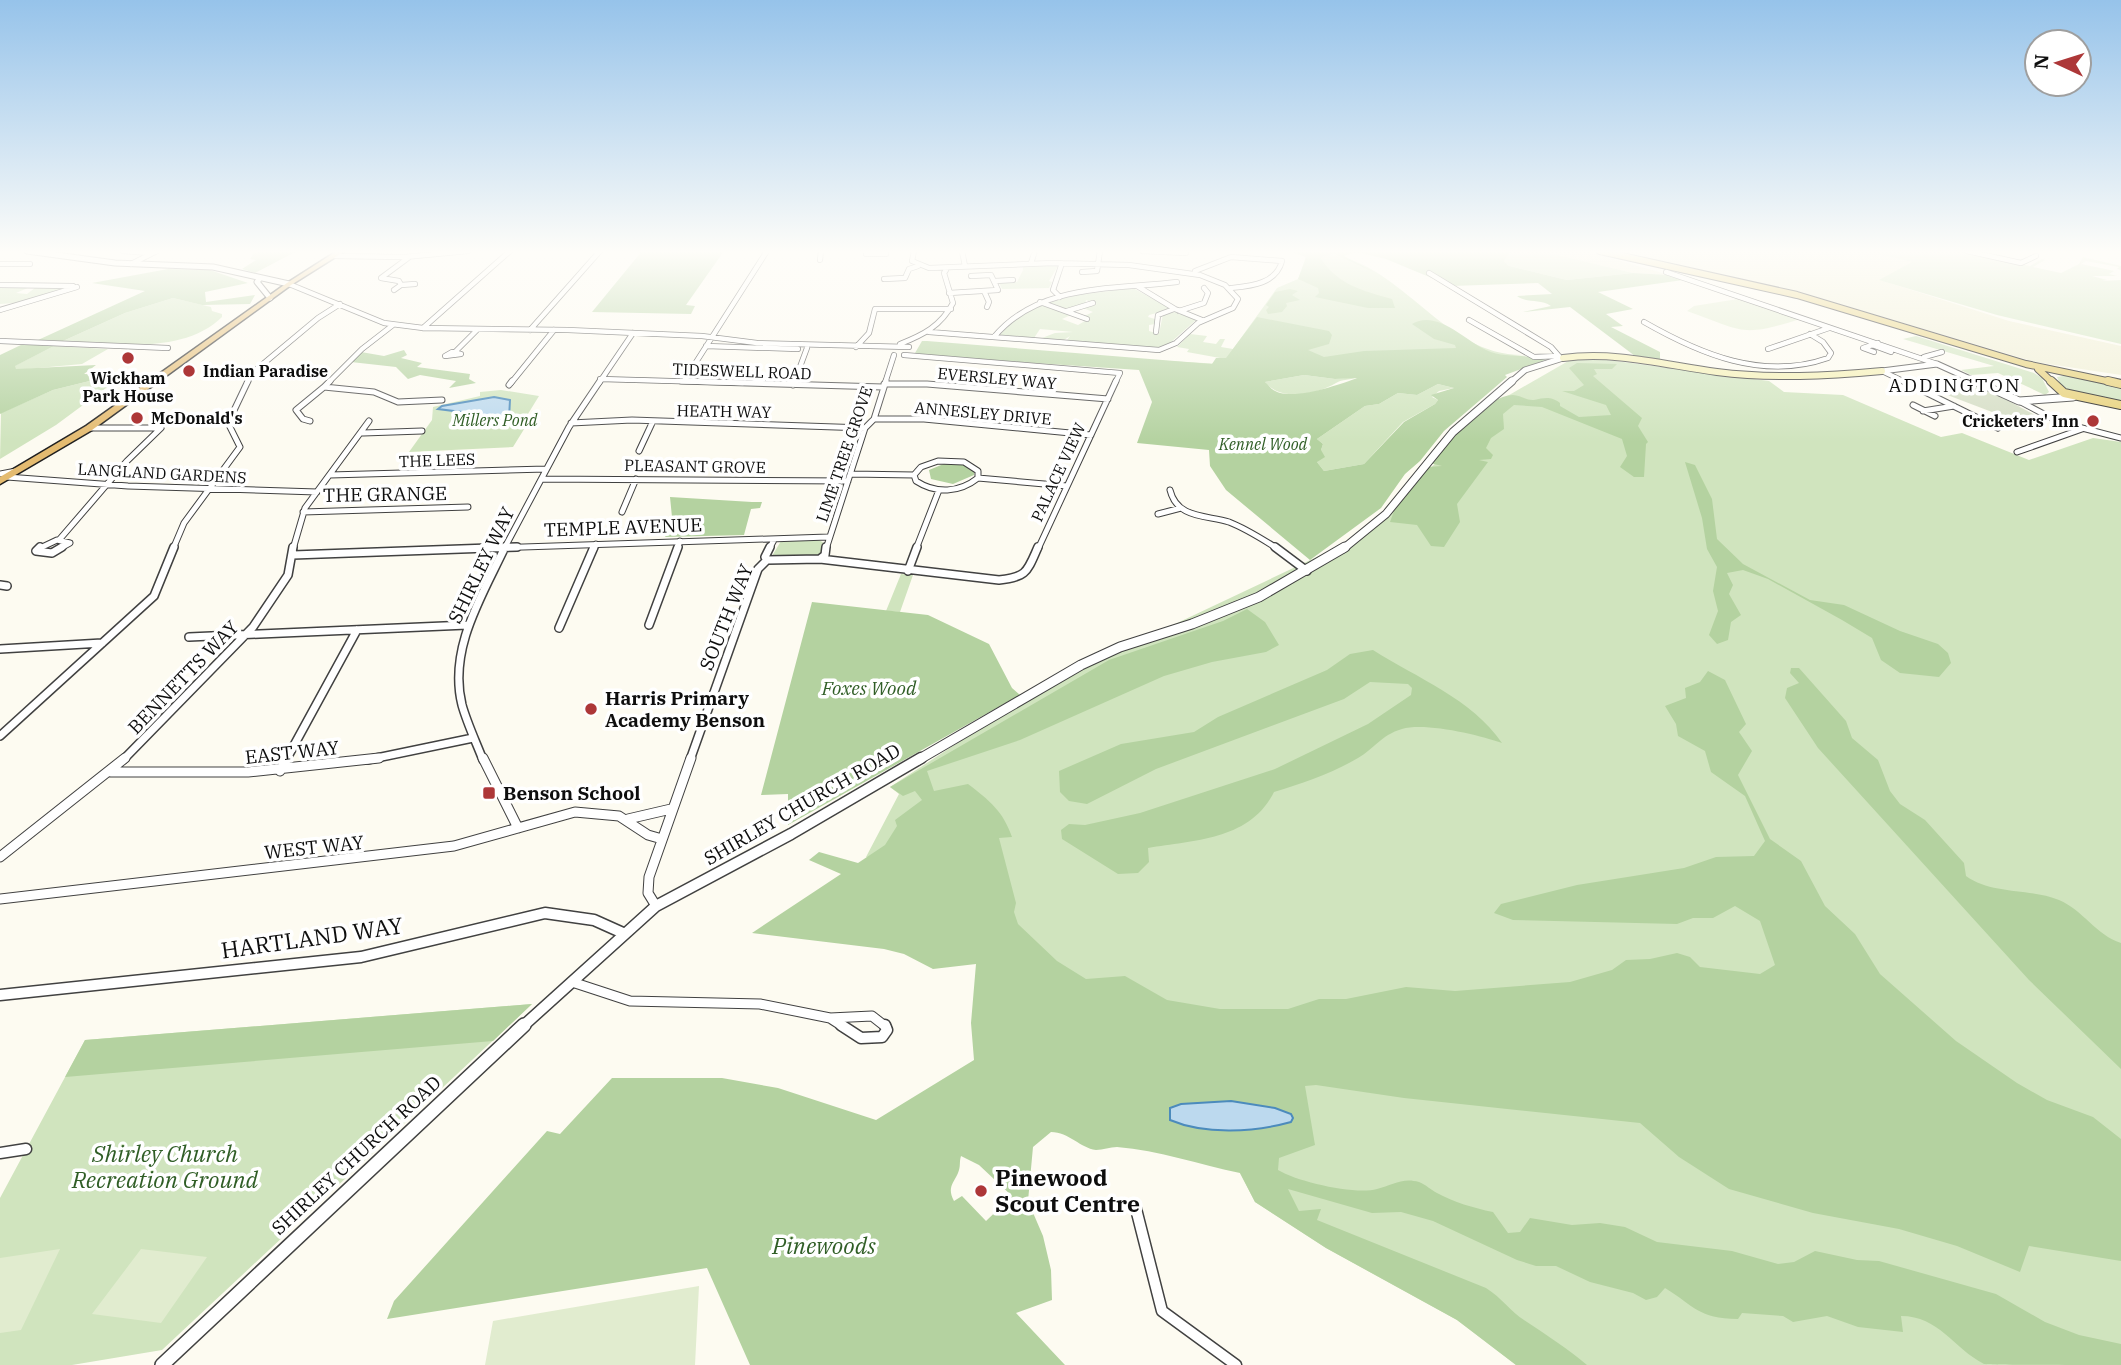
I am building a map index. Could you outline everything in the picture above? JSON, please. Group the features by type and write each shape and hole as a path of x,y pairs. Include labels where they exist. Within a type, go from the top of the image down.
{"highway":[{"path":"6,476 89,428 247,315"}],"main road":[{"path":"1862,315 2025,364 2121,382"},
{"path":"1559,358 1627,357 1712,372 1777,378 1882,371"},
{"path":"2025,364 2044,373 2055,385 2082,398 2121,405"},
{"path":"2055,385 2056,375 2071,374"}],"street":[{"path":"0,736 154,596 181,529 240,447 228,423 250,376 324,315"},
{"path":"369,315 393,324 422,328 554,330 711,338 739,342 909,347"},
{"path":"422,328 437,315"},
{"path":"530,330 544,315"},
{"path":"684,381 726,315"},
{"path":"857,345 869,333 873,315"},
{"path":"896,345 929,332 946,315"},
{"path":"994,337 1014,315"},
{"path":"1074,315 1087,319"},
{"path":"1156,332 1159,315"},
{"path":"1189,315 1203,320"},
{"path":"929,332 1155,351 1174,345 1191,327 1215,315"},
{"path":"1498,315 1551,347 1559,358"},
{"path":"1795,315 1923,357 2019,401 2041,415 2082,429 2121,438"},
{"path":"1469,320 1534,357 1559,358"},
{"path":"1644,322 1714,357 1760,364 1797,365 1828,358 1832,354 1829,348 1810,334"},
{"path":"310,421 303,419 296,410 393,324"},
{"path":"1768,349 1784,346 1831,327"},
{"path":"455,352 477,330"},
{"path":"509,385 554,330"},
{"name":"SHIRLEY WAY","path":"518,828 472,738 458,686 459,656 467,625 546,469 571,424 632,334"},
{"path":"857,345 904,355 918,338"},
{"path":"0,341 168,348"},
{"path":"1874,352 1863,348 1879,342"},
{"path":"706,346 879,349 886,345"},
{"path":"1871,345 1891,352"},
{"path":"793,385 807,348"},
{"path":"1923,357 1942,352"},
{"name":"LIME TREE GROVE","path":"820,559 825,555 828,537 834,530 865,428 874,419 894,355"},
{"name":"PALACE VIEW","path":"904,355 1120,373 1027,572 1014,579 908,570"},
{"name":"SHIRLEY CHURCH ROAD","path":"162,1365 246,1283 623,933 656,906 791,834 1089,661 1130,643 1227,611 1307,571 1342,550 1386,514 1453,432 1524,374 1559,358"},
{"path":"1882,371 1937,364"},
{"path":"1882,371 1998,428"},
{"name":"TIDESWELL ROAD","path":"600,379 883,386"},
{"name":"EVERSLEY WAY","path":"883,386 927,384 1108,399"},
{"path":"2054,397 2058,394 2055,385"},
{"path":"324,387 376,393 395,401 438,402"},
{"path":"2019,401 2054,397 2082,398"},
{"path":"1913,405 1935,416"},
{"path":"1923,411 1955,406"},
{"name":"ANNESLEY DRIVE","path":"874,419 924,419 1091,435"},
{"name":"BENNETTS WAY","path":"0,857 111,772 246,635 277,596 293,555 303,512 363,433 369,421"},
{"name":"HEATH WAY","path":"571,424 620,422 865,428"},
{"path":"639,451 652,423"},
{"path":"59,540 70,543 52,553 36,551 43,544 59,540 161,428 89,428"},
{"path":"2017,452 2082,429"},
{"path":"363,433 422,431"},
{"path":"851,474 914,475 926,464 951,460 973,466 978,471 978,478"},
{"name":"THE LEES","path":"330,475 546,469"},
{"path":"914,475 918,484 939,490 959,488 978,478 1068,486"},
{"name":"LANGLAND GARDENS","path":"6,476 107,485 317,492"},
{"name":"PLEASANT GROVE","path":"541,479 848,481"},
{"path":"622,512 636,479"},
{"path":"767,560 820,559 908,570 939,490"},
{"path":"1170,491 1171,498 1181,508 1199,518 1229,522 1289,556 1307,571"},
{"name":"THE GRANGE","path":"303,512 468,507"},
{"path":"1158,514 1181,508"},
{"name":"TEMPLE AVENUE","path":"293,555 828,537"},
{"name":"SOUTH WAY","path":"656,906 648,893 647,883 758,569 767,560 765,557 774,540"},
{"path":"649,625 680,541"},
{"path":"559,628 596,544"},
{"path":"189,637 467,625"},
{"path":"280,771 356,630"},
{"path":"0,649 103,643"},
{"name":"EAST WAY","path":"111,772 203,775 280,771 384,757 472,738"},
{"name":"WEST WAY","path":"627,820 671,810"},
{"name":"WEST WAY","path":"0,898 435,849 482,840 575,812 604,813 627,820 648,835 662,839"},
{"name":"HARTLAND WAY","path":"0,995 360,957 541,914 594,920 623,933"},
{"path":"572,982 630,1001 760,1004 830,1018 850,1015 878,1018 885,1023 887,1030 882,1037 861,1038 830,1018"},
{"path":"0,1153 26,1149"},
{"path":"1135,1205 1163,1311 1236,1365"}],"green space":[{"path":"93,315 121,315 63,341 38,340"},
{"path":"121,315 222,315 206,329 168,342 125,345 63,341"},
{"path":"1019,315 1070,315 1062,319 1078,325 1090,318 1084,316 1150,315 1148,317 1155,319 1155,324 1149,325 1149,331 1159,334 1163,315 1183,315 1196,320 1170,343 1154,349 1067,340 1070,336 1064,340 1042,338 1055,333 1073,332 1040,329 1034,338 1000,335"},
{"path":"1258,315 1432,315 1472,342 1497,352 1526,355 1274,374 1151,360 1221,364 1220,358 1187,352 1189,349 1177,347 1190,334 1207,336 1203,342 1216,344 1220,339 1225,339 1221,347 1233,349"},
{"path":"1580,315 1607,315 1623,326 1611,327 1660,352 1660,360 1635,356"},
{"path":"1697,315 1787,315 1800,319 1765,329 1742,330"},
{"path":"1875,315 1989,315 2121,346 2121,375 2035,362"},
{"path":"1997,315 2121,315 2121,344"},
{"name":"Kennel Wood","path":"1257,317 1329,331 1332,335 1329,344 1308,350 1324,357 1364,351 1456,348 1455,345 1434,339 1412,324 1431,320 1493,353 1545,360 1505,375 1507,377 1444,431 1420,461 1405,474 1381,508 1310,560 1226,490 1210,466 1209,450 1137,443 1152,402 1139,370 915,353 922,341 927,341 1212,364 1216,358 1226,358","holes":["1304,375 1335,379 1357,378 1315,391 1290,394 1280,393 1265,382","1438,384 1454,388 1431,395 1438,400 1435,404 1404,422 1364,464 1324,471 1317,462 1325,457 1321,450 1323,444 1317,439 1365,406 1379,404 1398,393 1417,395"]},
{"path":"1916,336 2034,373 2042,378 2049,392 2045,395 1998,373 1971,375 1961,370 1994,366 1903,339"},
{"path":"23,344 54,346 15,366 16,369 96,365 84,374 114,375 53,390 0,414 0,355"},
{"path":"54,346 108,349 82,364 16,370 14,366"},
{"path":"404,350 407,355 401,358 422,363 417,367 470,374 469,379 476,383 449,388 456,381 420,375 408,379 396,367 351,362 361,352 384,356"},
{"path":"1577,356 1769,381 1784,392 1843,395 1941,437 1962,433 2029,460 2093,438 2121,442 2121,1365 1516,1365 1457,1320 1326,1248 1255,1202 1165,1029 866,857 899,794 890,787 1048,684 1357,538 1504,398"},
{"path":"1577,363 1617,364 1612,369 1594,369 1597,374 1593,376 1642,418 1638,426 1648,442 1644,477 1634,477 1620,467 1627,456 1622,439 1542,407 1514,405 1503,414 1504,429 1491,438 1486,448 1493,455 1491,459 1479,460 1488,462 1457,504 1460,522 1444,547 1431,546 1417,525 1390,522 1394,511 1428,467 1442,466 1430,463 1447,444 1480,411 1503,397 1513,395 1531,400 1550,398 1579,417 1611,415 1606,405 1562,391 1574,391 1584,385 1569,368"},
{"path":"1304,375 1335,379 1358,377 1300,394 1280,392 1265,382"},
{"path":"2069,375 2121,385 2121,404 2081,396 2062,388 2057,377"},
{"path":"106,377 121,377 56,425 0,459 1,413 53,390"},
{"path":"1973,382 2035,415 2013,420 1929,388"},
{"path":"1438,384 1454,388 1439,391 1432,397 1438,400 1435,404 1403,422 1364,464 1324,471 1317,462 1323,444 1317,439 1365,406 1379,404 1398,393 1417,395"},
{"name":"Millers Pond","path":"501,390 539,396 523,422 526,426 513,447 409,452 432,420 433,407 480,396 480,392"},
{"path":"1685,462 1695,465 1712,499 1717,539 1743,564 1810,600 1844,605 1900,631 1938,644 1948,653 1951,663 1939,677 1900,673 1881,660 1872,638 1768,579 1743,570 1727,573 1733,585 1729,594 1741,615 1731,622 1728,640 1717,644 1709,635 1718,611 1713,591 1717,567 1707,549 1702,518"},
{"path":"946,463 966,464 974,471 974,475 953,484 931,479 929,470"},
{"path":"670,497 762,502 760,508 751,509 744,535 665,537 672,517"},
{"path":"817,539 824,543 820,554 815,557 772,556 781,541"},
{"path":"901,574 913,575 900,612 886,611"},
{"name":"Foxes Wood","path":"812,602 928,615 989,644 1012,688 1020,695 788,825 788,794 761,795"},
{"name":"Pinewoods","path":"1247,609 1265,622 1279,645 1266,652 1212,662 1164,676 1020,740 927,771 934,791 968,784 1000,813 1012,837 999,838 1016,903 1014,912 1018,924 1057,961 1086,979 1125,976 1167,1000 1220,1009 1288,1009 1319,999 1346,999 1406,987 1455,991 1570,982 1612,970 1626,960 1650,959 1677,953 1690,957 1700,967 1760,974 1775,965 1760,921 1735,906 1713,918 1693,918 1677,924 1513,920 1494,913 1501,904 1577,885 1684,868 1716,857 1754,856 1765,841 1745,796 1711,772 1705,751 1678,736 1676,724 1665,706 1686,698 1685,688 1700,682 1708,671 1725,680 1746,724 1739,732 1752,751 1738,775 1770,839 1801,861 1825,906 1855,934 1880,974 1956,1041 2017,1083 2047,1100 2093,1117 2121,1139 2121,1261 2029,1246 2020,1272 1957,1246 1899,1229 1813,1213 1729,1189 1679,1157 1640,1123 1404,1098 1316,1085 1305,1086 1315,1145 1279,1158 1278,1170 1312,1183 1341,1189 1367,1190 1403,1181 1419,1182 1450,1199 1493,1212 1508,1233 1520,1232 1530,1218 1572,1225 1600,1223 1625,1227 1657,1242 1732,1251 1778,1264 1794,1262 1815,1251 1857,1260 1879,1261 1996,1294 2045,1322 2079,1335 2121,1344 2121,1365 1984,1364 1936,1327 1914,1317 1901,1316 1903,1332 1858,1327 1827,1316 1793,1322 1783,1316 1742,1313 1738,1319 1714,1316 1698,1310 1665,1288 1657,1297 1646,1300 1633,1293 1590,1282 1556,1266 1536,1266 1517,1260 1433,1221 1401,1212 1372,1213 1288,1189 1299,1211 1321,1209 1317,1220 1486,1288 1519,1317 1587,1365 1516,1365 1457,1320 1326,1248 1255,1202 1240,1173 1133,1149 1117,1147 1096,1150 1051,1132 1033,1147 1028,1201 1043,1236 1051,1270 1052,1300 1016,1313 1065,1365 750,1365 707,1268 387,1319 394,1301 547,1131 560,1134 612,1078 722,1078 778,1088 876,1120 974,1060 971,1023 976,964 933,969 904,954 884,949 752,933 841,874 809,860 819,852 858,863 885,845 897,826 895,820 922,800 915,791 903,796 890,787 1109,660 1223,621","holes":["961,1156 979,1165 1012,1196 986,1221 962,1196 954,1201 951,1193"]},
{"path":"1373,650 1460,702 1490,728 1502,743 1438,728 1402,729 1338,769 1274,792 1264,808 1236,829 1202,839 1148,848 1149,862 1138,873 1118,874 1062,839 1061,830 1069,824 1085,825 1140,813 1275,769 1368,724 1411,695 1412,688 1408,684 1370,682 1344,699 1156,769 1087,804 1069,801 1060,792 1059,771 1121,744 1194,732 1218,717 1327,670 1350,654"},
{"path":"1791,668 1799,668 1846,721 1852,738 1878,760 1890,791 1900,804 1925,820 1964,863 1966,876 1987,886 2059,900 2068,904 2104,934 2121,943 2121,1069 2029,980 1818,748 1785,698 1787,688 1799,683 1790,673"},
{"name":"Shirley Church Recreation Ground","path":"532,1004 162,1350 72,1365 0,1365 0,1198 85,1040"},
{"path":"532,1004 493,1041 65,1077 85,1040"},
{"path":"60,1249 21,1330 0,1333 0,1258"},
{"path":"141,1249 207,1257 161,1323 92,1314"},
{"path":"699,1286 695,1365 485,1365 493,1321"}],"water":[{"name":"Millers Pond","path":"494,397 510,400 509,418 483,422 477,420 477,414 438,409 442,406"},
{"path":"1231,1101 1275,1108 1291,1114 1293,1118 1291,1122 1246,1130 1214,1130 1170,1120 1170,1108 1181,1104"}],"place":[{"name":"Wickham Park House","path":"128,358"},
{"name":"Indian Paradise","path":"189,371"},
{"name":"McDonald's","path":"137,418"},
{"name":"Cricketers' Inn","path":"2093,421"},
{"name":"Harris Primary Academy Benson","path":"591,709"},
{"name":"Benson School","path":"489,793"},
{"name":"Pinewood Scout Centre","path":"981,1191"}],"district":[{"name":"ADDINGTON","path":"1955,385"}]}
